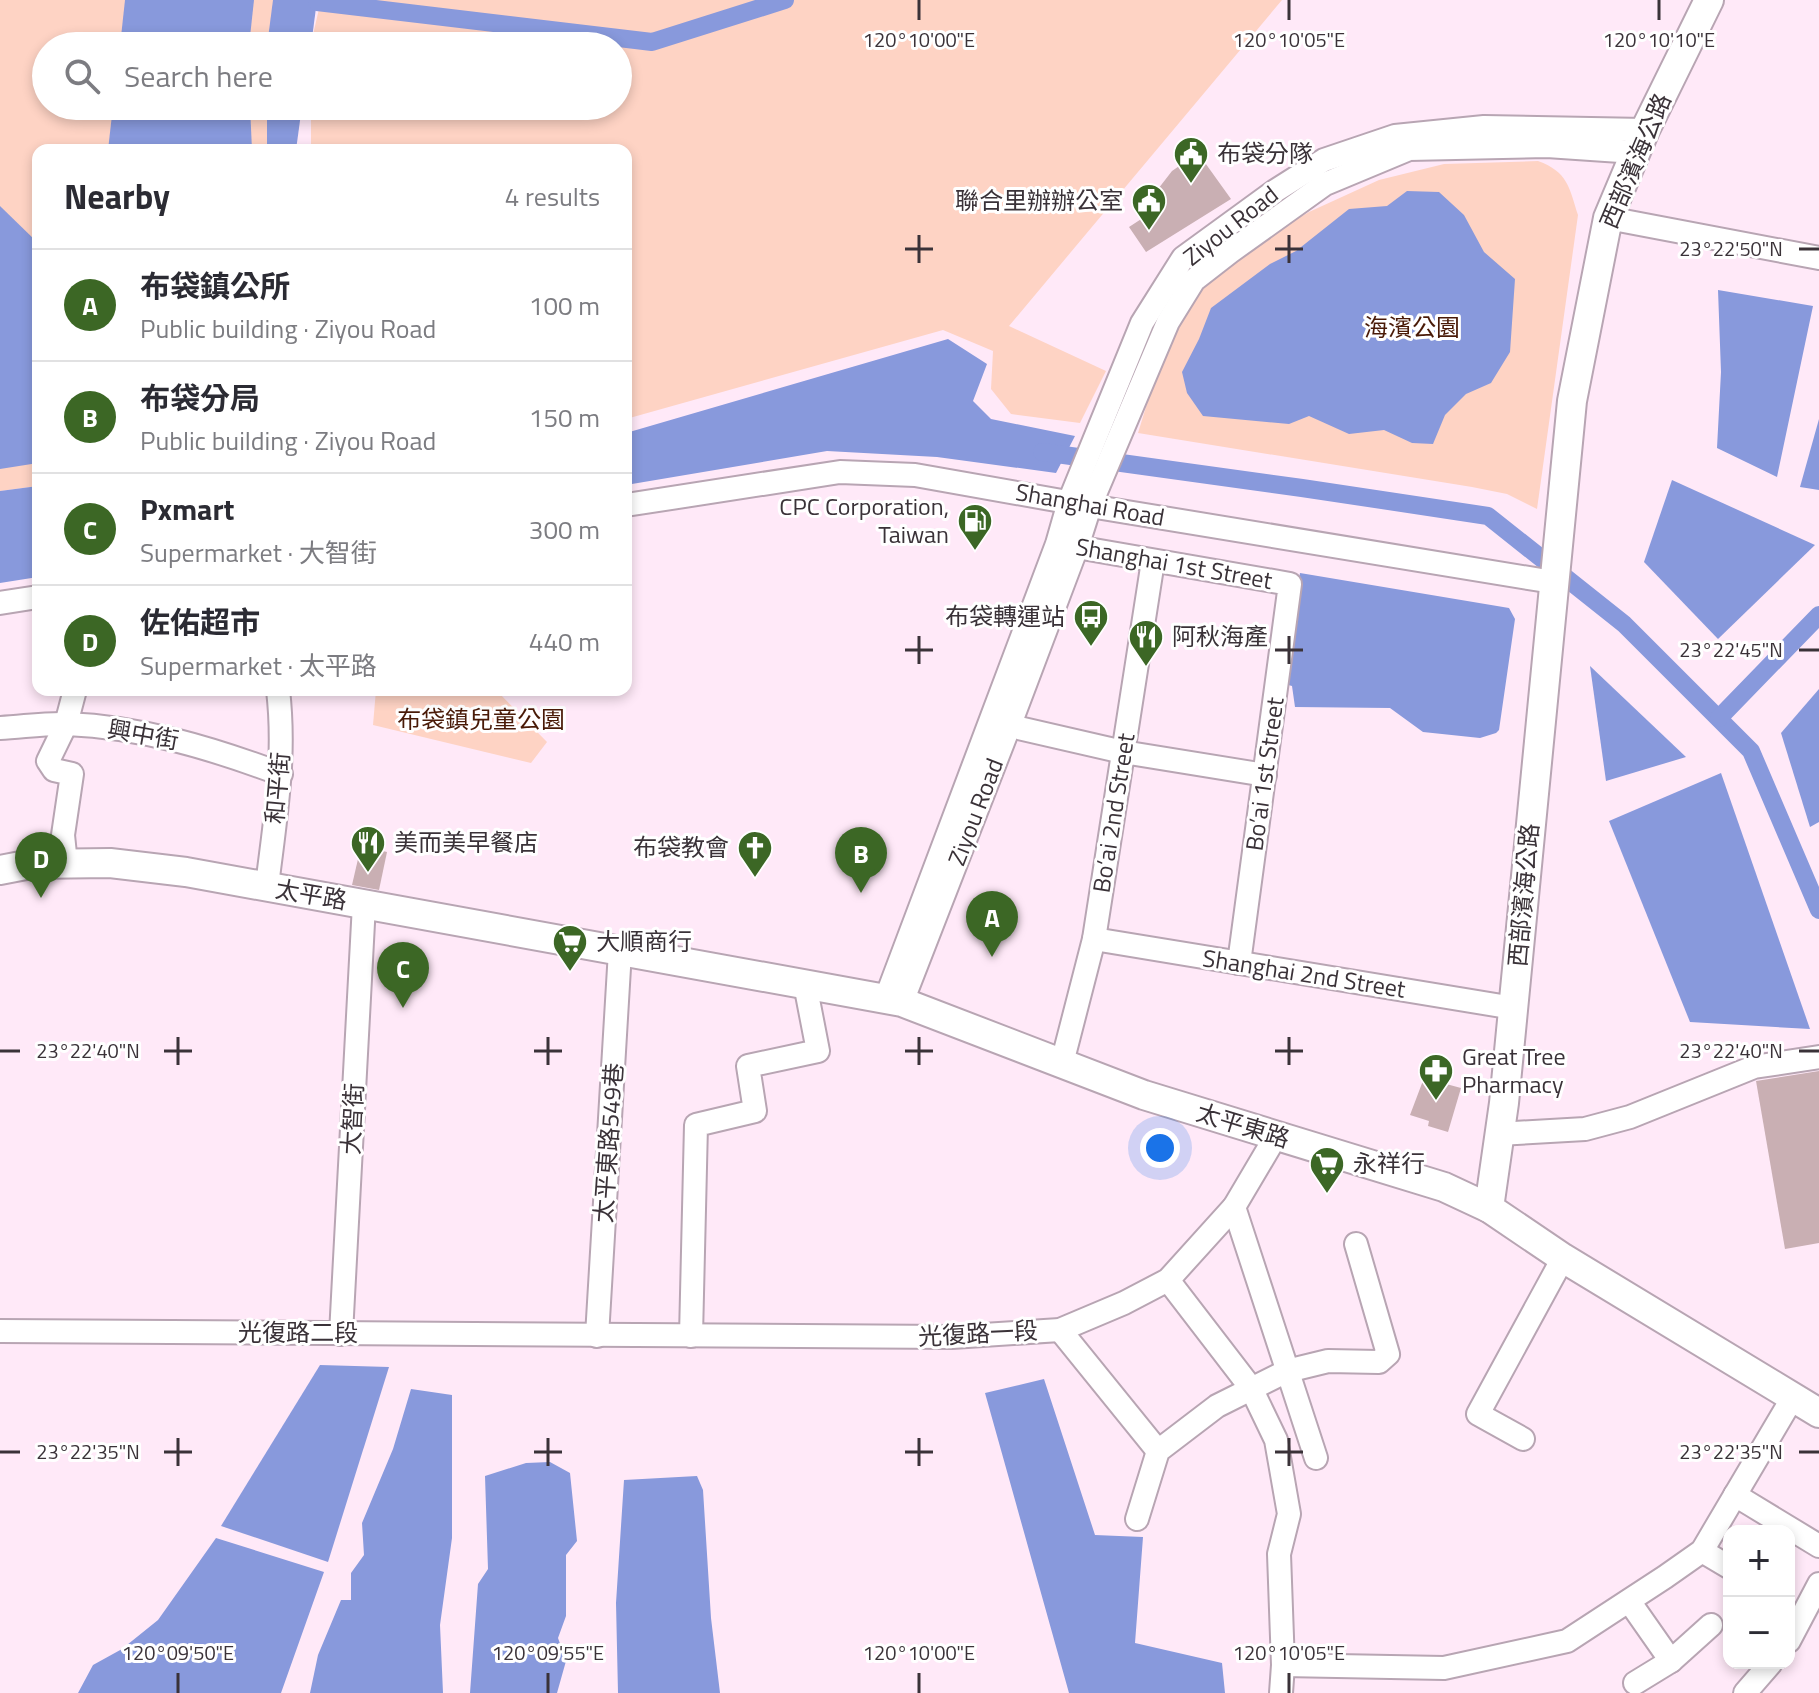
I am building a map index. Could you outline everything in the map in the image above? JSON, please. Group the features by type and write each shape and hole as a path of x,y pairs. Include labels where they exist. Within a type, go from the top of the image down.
{"main road":[{"name":"西部濱海公路","path":"1489,1208 1514,1008 1572,401 1608,218 1640,141 1709,0"},
{"name":"太平路","path":"0,870 31,864 110,863 186,872 620,951"},
{"name":"太平東路","path":"620,951 894,1000 1144,1095 1444,1187 1489,1208 1563,1258 1819,1413"}],"street":[{"name":"Ziyou Road","path":"894,1000 1109,431 1142,323 1183,258 1275,191 1324,160 1395,136 1484,127 1640,141"},
{"path":"1608,218 1819,258"},
{"name":"Shanghai Road","path":"632,504 840,472 915,475 1084,494 1553,582"},
{"name":"Shanghai 1st Street","path":"1067,545 1290,584"},
{"name":"Bo’ai 2nd Street","path":"1062,1063 1094,939 1123,752 1145,559"},
{"name":"Bo’ai 1st Street","path":"1239,963 1290,584"},
{"path":"0,603 32,598"},
{"path":"66,864 63,835 72,774 54,770 48,761 66,724 73,696"},
{"name":"和平街","path":"267,886 281,774 282,725 279,696"},
{"name":"興中街","path":"0,728 66,724 135,731 187,742 281,774"},
{"path":"1000,725 1123,752 1265,775"},
{"name":"大智街","path":"341,1334 364,904"},
{"name":"Shanghai 2nd Street","path":"1094,939 1514,1008"},
{"name":"太平東路549巷","path":"597,1336 620,951"},
{"path":"691,1336 696,1125 755,1111 748,1066 818,1051 805,984"},
{"path":"1498,1134 1585,1129 1630,1117 1754,1067 1819,1057"},
{"name":"光復路一段","path":"597,1336 952,1337 1060,1330 1168,1280 1234,1207 1276,1136"},
{"path":"1234,1207 1316,1458"},
{"path":"1137,1519 1158,1451 1217,1406 1287,1371 1328,1361 1379,1362 1388,1354 1356,1244"},
{"path":"1523,1439 1478,1414 1563,1258"},
{"path":"1168,1280 1251,1388 1276,1440 1289,1514 1279,1554 1283,1665 1281,1693"},
{"path":"1060,1330 1158,1451"},
{"name":"光復路二段","path":"0,1331 597,1336"},
{"path":"1283,1665 1444,1668 1567,1641 1702,1551 1793,1397"},
{"path":"1735,1495 1819,1546"},
{"path":"1702,1551 1723,1563"},
{"path":"1797,1606 1819,1584"},
{"path":"1629,1601 1671,1661"},
{"path":"1635,1683 1671,1661 1711,1625"},
{"path":"1745,1693 1766,1669"}],"green space":[{"path":"0,0 293,0 292,32 32,32 32,120 287,120 286,144 32,144 32,487 0,491"},
{"path":"321,0 1282,0 1009,326 1106,371 1080,423 1011,414 991,389 993,351 943,330 632,417 632,144 311,144 311,120 632,120 632,32 314,32"},
{"name":"海濱公園","path":"1538,161 1556,170 1566,182 1578,215 1537,509 1507,494 1472,487 1138,433 1153,384 1178,325 1199,290 1258,241 1309,212 1379,180 1444,164"},
{"name":"布袋鎮兒童公園","path":"375,696 502,696 547,742 531,763 373,725"}],"water":[{"path":"125,0 254,0 251,32 122,32"},
{"path":"273,0 317,0 313,32 269,32"},
{"path":"111,120 251,120 252,144 109,144"},
{"path":"267,120 300,120 297,144 267,144"},
{"path":"1407,191 1439,192 1464,215 1484,252 1515,279 1510,352 1491,383 1466,394 1445,415 1433,444 1412,443 1384,430 1349,434 1309,416 1289,424 1203,416 1187,393 1182,372 1211,308 1270,264 1296,251 1349,209 1387,206"},
{"path":"0,206 32,237 32,464 0,469"},
{"path":"1718,290 1813,306 1777,477 1717,448 1721,372"},
{"path":"948,339 987,364 973,401 991,419 1075,436 1056,473 937,457 827,451 632,484 632,431"},
{"path":"1819,419 1819,490 1800,487"},
{"path":"1672,480 1815,545 1718,639 1644,562"},
{"path":"32,487 32,578 0,583 0,491"},
{"path":"1300,573 1509,608 1515,619 1499,730 1480,738 1423,732 1390,708 1295,707 1292,686 1281,683"},
{"path":"1590,666 1686,757 1606,781"},
{"path":"1819,689 1819,822 1810,827 1781,733"},
{"path":"1721,773 1810,1029 1690,1022 1609,821"},
{"path":"320,1365 389,1367 328,1562 221,1526"},
{"path":"1044,1379 1095,1535 1143,1537 1135,1643 1222,1663 1225,1693 1069,1693 985,1393"},
{"path":"411,1389 452,1395 452,1538 440,1625 443,1693 310,1693 318,1655 341,1600 351,1600 351,1573 364,1555 362,1523 393,1449"},
{"path":"550,1462 570,1473 577,1541 566,1555 566,1616 558,1638 566,1661 557,1693 470,1693 478,1584 488,1569 485,1476 526,1463"},
{"path":"697,1476 703,1490 711,1618 720,1693 618,1693 616,1603 624,1480"},
{"path":"216,1538 324,1572 281,1693 78,1693 93,1665 122,1649 158,1620"}],"building":[{"name":"布袋分隊","path":"1198,153 1231,199 1146,252 1129,227 1152,212 1148,202 1172,171"},
{"name":"美而美早餐店","path":"361,846 387,852 379,890 352,885"},
{"path":"1819,1071 1819,1243 1785,1249 1756,1081"},
{"name":"Great Tree Pharmacy","path":"1424,1078 1461,1088 1448,1132 1428,1126 1429,1121 1410,1115"}],"waterway":[{"path":"632,40 652,42 785,0"},
{"path":"317,2 568,32"},
{"path":"1042,452 1488,516 1624,624 1751,751 1819,910"},
{"path":"1719,718 1819,615"}],"place":[{"name":"布袋分隊","path":"1191,185"},
{"name":"聯合里辦辦公室","path":"1149,232"},
{"name":"CPC Corporation, Taiwan","path":"975,552"},
{"name":"布袋轉運站","path":"1091,648"},
{"name":"阿秋海產","path":"1146,668"},
{"name":"美而美早餐店","path":"368,874"},
{"name":"布袋教會","path":"755,879"},
{"name":"布袋分局","path":"861,893"},
{"name":"佐佑超市","path":"41,898"},
{"name":"布袋鎮公所","path":"992,957"},
{"name":"大順商行","path":"570,973"},
{"name":"Pxmart","path":"403,1008"},
{"name":"Great Tree Pharmacy","path":"1436,1102"},
{"name":"永祥行","path":"1327,1195"}]}
